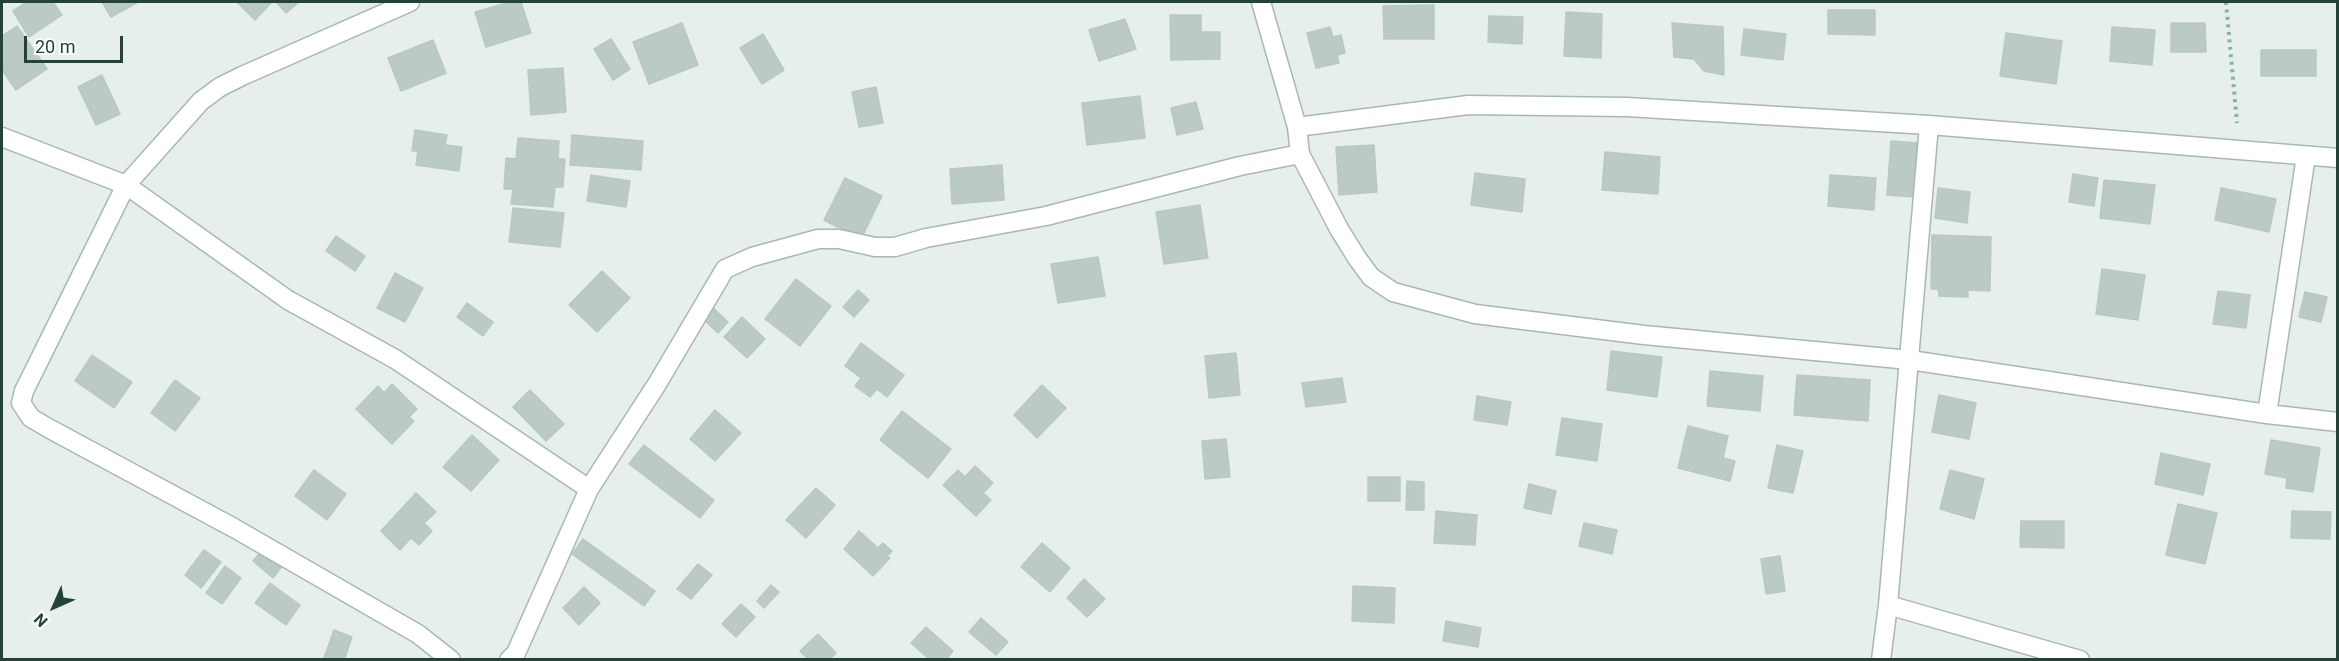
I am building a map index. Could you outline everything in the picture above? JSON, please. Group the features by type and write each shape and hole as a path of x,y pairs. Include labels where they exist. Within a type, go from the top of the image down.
{"street":[{"path":"410,2 220,87 201,101 126,185 24,391 21,403 32,418 50,429 234,528 418,634 451,660"},
{"path":"1261,2 1297,127 1300,154 1339,229 1357,258 1371,277 1393,292 1487,316 1644,335 1910,360 2266,414 2337,422"},
{"path":"1297,127 1468,105 1628,107 1929,125 2337,159"},
{"path":"1881,660 1910,360 1929,125"},
{"path":"2,137 126,185 288,300 395,359 589,489"},
{"path":"509,660 516,653 589,489 657,384 725,269 752,257 818,239 839,239 875,247 895,247 926,238 1046,216 1240,166 1300,154"},
{"path":"2266,414 2306,156"},
{"path":"1888,605 2080,660"}],"path":[{"path":"2226,2 2240,152"}],"building":[{"path":"27,2 53,2 62,15 29,37 13,11"},
{"path":"102,2 138,2 111,17"},
{"path":"237,2 272,2 255,20"},
{"path":"276,2 299,2 286,13"},
{"path":"510,2 521,2 531,33 486,47 475,12"},
{"path":"1434,5 1434,39 1384,39 1383,6"},
{"path":"1828,10 1875,10 1875,35 1828,34"},
{"path":"1566,12 1602,14 1601,58 1564,56"},
{"path":"1170,15 1201,15 1201,32 1220,32 1220,59 1171,60"},
{"path":"1489,16 1523,17 1522,44 1488,42"},
{"path":"1125,19 1136,49 1099,61 1089,30"},
{"path":"682,23 698,65 649,84 633,42"},
{"path":"1672,23 1723,27 1724,75 1704,71 1694,59 1674,57"},
{"path":"2171,23 2205,23 2206,52 2171,52"},
{"path":"17,26 47,69 16,90 2,70 2,36"},
{"path":"1330,27 1333,37 1341,35 1345,53 1337,55 1339,63 1316,68 1307,33"},
{"path":"2112,27 2155,30 2152,65 2110,61"},
{"path":"1744,29 1786,34 1783,60 1741,55"},
{"path":"2006,33 2062,41 2056,84 2000,76"},
{"path":"763,34 784,70 762,84 740,48"},
{"path":"611,39 630,69 613,80 594,49"},
{"path":"433,40 446,73 401,91 388,58"},
{"path":"2261,50 2316,50 2316,76 2261,76"},
{"path":"563,68 566,112 531,115 528,70"},
{"path":"102,75 120,114 96,125 78,87"},
{"path":"876,87 883,123 859,127 852,92"},
{"path":"1140,96 1145,138 1087,145 1082,103"},
{"path":"1196,102 1203,129 1177,135 1171,108"},
{"path":"415,130 447,135 445,145 462,147 459,171 416,165 418,151 412,151"},
{"path":"572,135 643,141 641,170 570,165"},
{"path":"518,138 559,141 558,159 565,159 563,187 555,187 553,207 511,204 513,189 504,189 506,158 516,159"},
{"path":"1891,141 1918,143 1915,197 1887,195"},
{"path":"1374,145 1377,192 1339,195 1336,147"},
{"path":"1605,152 1660,157 1658,194 1602,190"},
{"path":"1002,165 1004,200 952,204 950,169"},
{"path":"1475,173 1525,179 1522,212 1471,205"},
{"path":"2073,174 2098,178 2094,206 2069,202"},
{"path":"591,175 630,181 626,207 587,201"},
{"path":"1830,175 1876,178 1874,210 1828,206"},
{"path":"845,178 882,196 861,239 824,220"},
{"path":"2104,180 2155,185 2150,224 2100,218"},
{"path":"1938,188 1970,192 1967,223 1935,218"},
{"path":"2221,188 2276,199 2269,232 2215,220"},
{"path":"1200,205 1208,258 1164,264 1156,212"},
{"path":"513,208 564,213 560,247 509,242"},
{"path":"1932,235 1991,237 1990,291 1968,290 1968,297 1939,296 1938,289 1931,289"},
{"path":"336,236 365,256 355,271 326,251"},
{"path":"1098,257 1105,296 1058,303 1051,264"},
{"path":"2102,269 2145,275 2138,320 2096,314"},
{"path":"602,271 630,298 597,332 569,305"},
{"path":"395,273 423,288 405,322 377,308"},
{"path":"796,279 831,306 800,346 765,319"},
{"path":"858,290 869,300 854,317 843,307"},
{"path":"2218,291 2250,295 2246,328 2213,324"},
{"path":"2305,292 2327,297 2321,322 2299,317"},
{"path":"467,303 493,322 483,336 457,317"},
{"path":"708,303 728,322 718,333 698,314"},
{"path":"742,317 765,339 747,358 724,337"},
{"path":"861,343 904,375 887,397 877,389 870,397 855,386 861,378 845,366"},
{"path":"1611,351 1662,357 1657,397 1607,390"},
{"path":"1236,353 1240,395 1209,398 1205,356"},
{"path":"92,355 132,382 114,408 75,381"},
{"path":"1710,371 1763,376 1760,411 1707,406"},
{"path":"1797,375 1870,380 1868,421 1794,415"},
{"path":"1342,378 1346,402 1306,407 1302,383"},
{"path":"175,380 200,398 175,431 151,413"},
{"path":"392,384 417,409 409,417 414,421 392,444 356,409 378,386 384,393"},
{"path":"1042,385 1066,408 1037,438 1014,415"},
{"path":"530,390 564,424 546,441 513,407"},
{"path":"1939,395 1976,403 1969,439 1932,432"},
{"path":"1477,396 1511,402 1507,425 1474,420"},
{"path":"715,410 741,433 715,461 690,439"},
{"path":"902,411 951,449 928,478 880,440"},
{"path":"1562,418 1602,424 1597,461 1556,455"},
{"path":"1688,426 1728,436 1723,458 1735,461 1730,481 1678,468"},
{"path":"472,435 499,460 471,491 443,467"},
{"path":"1226,439 1230,477 1205,479 1202,441"},
{"path":"2271,440 2320,448 2313,492 2286,488 2287,478 2265,474"},
{"path":"644,445 714,500 700,518 629,464"},
{"path":"1777,445 1803,451 1793,493 1768,488"},
{"path":"2161,453 2210,464 2203,495 2155,484"},
{"path":"975,466 993,483 983,493 991,500 976,516 943,485 958,470 965,477"},
{"path":"314,470 346,494 327,520 295,496"},
{"path":"1950,470 1984,479 1974,519 1940,509"},
{"path":"1368,477 1400,477 1400,501 1368,501"},
{"path":"1407,481 1424,482 1424,510 1406,510"},
{"path":"1529,484 1556,491 1551,514 1524,508"},
{"path":"816,488 835,505 806,538 786,520"},
{"path":"416,493 436,512 424,523 432,531 419,545 411,538 400,550 381,531"},
{"path":"2178,504 2217,513 2205,564 2166,555"},
{"path":"1436,511 1477,515 1475,545 1434,543"},
{"path":"2292,511 2331,512 2330,539 2291,538"},
{"path":"2021,521 2064,521 2064,548 2020,547"},
{"path":"1584,523 1617,530 1612,554 1579,546"},
{"path":"859,531 878,548 883,543 892,551 887,556 890,558 873,576 844,549"},
{"path":"583,539 655,591 644,606 572,554"},
{"path":"1042,543 1070,568 1050,592 1021,567"},
{"path":"263,549 283,565 273,578 253,561"},
{"path":"204,550 221,562 201,588 185,575"},
{"path":"1780,556 1785,591 1766,594 1761,559"},
{"path":"698,564 712,575 691,599 677,589"},
{"path":"225,566 241,578 222,604 206,593"},
{"path":"1084,579 1105,599 1087,617 1067,598"},
{"path":"270,583 300,605 286,625 255,603"},
{"path":"771,585 779,592 764,608 757,601"},
{"path":"1353,586 1395,588 1394,623 1352,621"},
{"path":"584,587 600,603 579,625 563,608"},
{"path":"741,604 755,617 736,637 722,624"},
{"path":"981,618 1008,642 996,655 969,632"},
{"path":"1446,621 1481,628 1478,647 1443,641"},
{"path":"926,627 953,651 946,660 930,660 911,643"},
{"path":"334,630 352,637 344,660 324,658"},
{"path":"818,634 836,653 829,660 809,660 800,651"}]}
